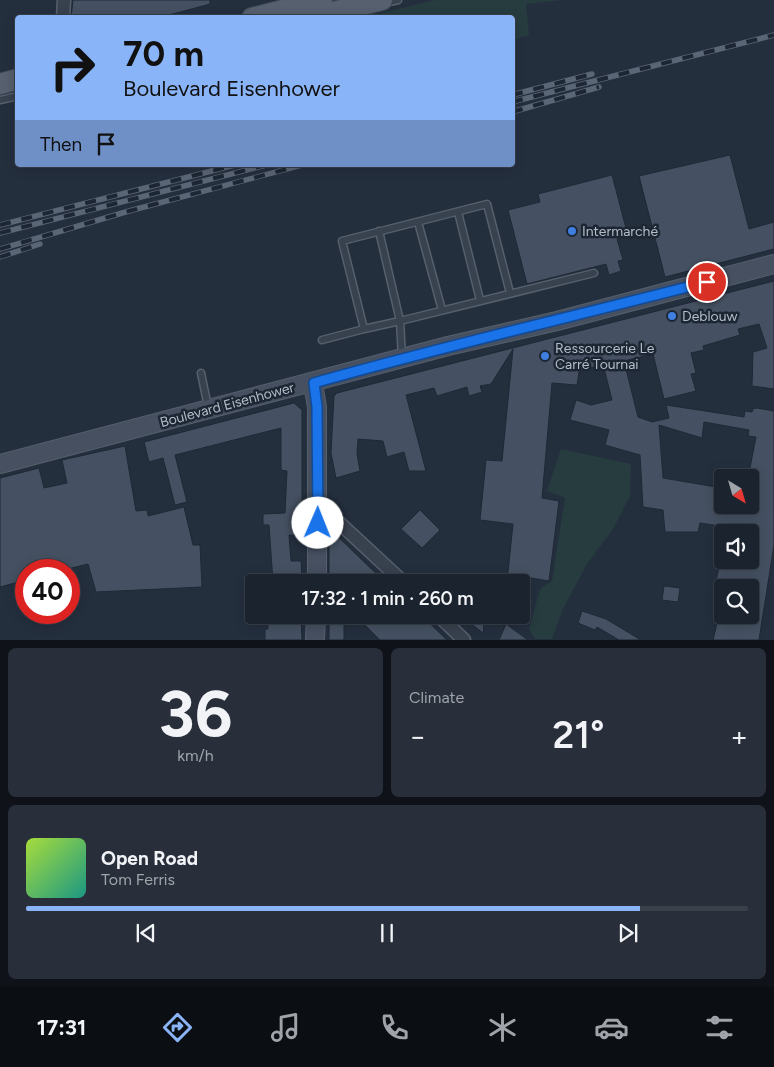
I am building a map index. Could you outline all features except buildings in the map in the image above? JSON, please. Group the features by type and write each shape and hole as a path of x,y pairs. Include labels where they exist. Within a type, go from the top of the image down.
{"main road":[{"path":"274,15 382,0"},
{"path":"0,84 15,80"},
{"path":"0,95 15,91"}],"street":[{"path":"63,15 64,0"},
{"name":"Boulevard Eisenhower","path":"0,464 314,383 402,358 774,264"},
{"path":"314,383 317,407 316,574"},
{"path":"318,503 394,574"},
{"path":"315,640 316,624"},
{"path":"447,624 464,640"}],"lane":[{"path":"319,9 398,0"},
{"path":"0,100 15,97"},
{"path":"364,329 342,241 487,204 510,293"},
{"path":"458,212 480,300"},
{"path":"418,222 442,310"},
{"path":"379,232 400,320 402,358"},
{"path":"322,340 594,272"},
{"path":"201,373 209,410"}],"green space":[{"path":"435,0 563,0 526,4 529,35 515,39 515,15 374,15"},
{"path":"561,449 631,464 630,496 613,529 587,564 563,609 552,639 535,639 529,629 540,589 552,581 565,498 547,491"}],"railway":[{"path":"515,101 774,35"},
{"path":"515,94 592,74"},
{"path":"515,111 599,87"},
{"path":"0,225 227,167"},
{"path":"0,233 258,167"},
{"path":"0,249 129,211 294,167"},
{"path":"0,257 40,244"}],"place":[{"name":"Intermarché","path":"572,231"},
{"name":"Deblouw","path":"672,316"},
{"name":"Ressourcerie Le Carré Tournai","path":"545,356"}],"route":[{"path":"318,523 317,407 314,383 448,346 557,321 707,282"}]}
